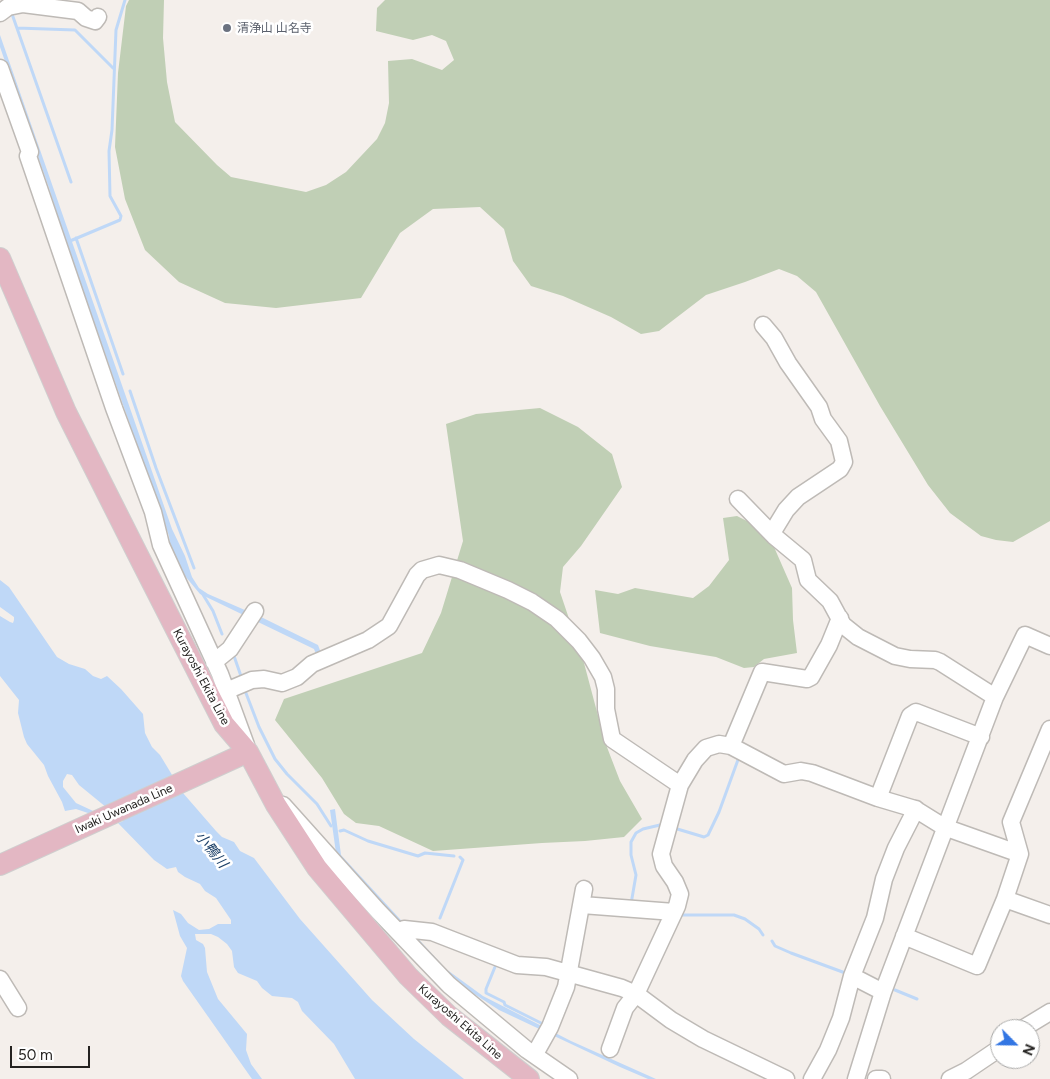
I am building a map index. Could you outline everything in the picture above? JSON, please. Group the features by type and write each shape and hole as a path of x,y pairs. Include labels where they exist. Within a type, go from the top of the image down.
{"main road":[{"name":"Kurayoshi Ekita Line","path":"0,258 66,412 240,756 276,804 317,868 408,976 450,1016 529,1079"},
{"name":"Iwaki Uwanada Line","path":"0,865 240,756"}],"street":[{"path":"0,13 8,7 23,4 78,11 86,18 95,21 98,17"},
{"path":"0,68 30,152 28,156 111,399 153,512 161,545 226,691 240,756"},
{"path":"763,326 774,338 788,363 840,441 844,462 840,469 798,497 786,510 772,533"},
{"path":"738,499 772,533 803,560 808,580 830,601 843,625 858,637 896,656 940,662 995,697"},
{"path":"226,691 252,680 264,679 282,683 297,677 312,664 368,640 389,626 417,575 422,570 440,565 460,570 508,590 532,602 557,619 579,641 592,658 603,678 606,689 606,709 612,739 680,785"},
{"path":"214,662 230,649 256,611"},
{"path":"731,746 762,672 807,679 811,677 829,645 840,618"},
{"path":"856,1079 882,992 995,697 1025,635 1050,646"},
{"path":"878,798 910,716 916,712 981,737"},
{"path":"904,936 977,966 1005,899 1020,854 1011,822 1050,729"},
{"path":"610,1049 625,1008 636,994 674,912 680,894 675,882 664,866 661,854 680,785 695,760 706,748 719,744 731,746 784,774 802,771 812,773 878,798 916,809 944,827 1020,854"},
{"path":"276,804 284,805 399,933 450,985 527,1050 569,1079"},
{"path":"812,1079 828,1050 841,1018 852,976 875,918 884,879 896,848 916,809"},
{"path":"536,1052 558,1008 566,986 583,897 674,912"},
{"path":"1005,899 1050,915"},
{"path":"399,933 404,930 432,932 516,965 546,967 622,988 636,994 671,1020 703,1039 786,1079"},
{"path":"852,976 882,992"},
{"path":"0,979 18,1008"},
{"path":"1038,1019 1050,1012"},
{"path":"950,1079 966,1072 990,1055"},
{"path":"876,1079 882,1079"}],"green space":[{"path":"129,0 164,0 163,38 167,82 175,122 231,177 306,192 326,185 346,172 377,139 385,123 389,103 388,61 412,59 442,70 454,60 446,41 432,35 413,40 376,31 377,8 385,0 1050,0 1050,521 1013,542 981,536 950,513 928,485 880,406 816,292 797,276 779,269 706,295 659,331 641,334 611,317 563,296 531,286 513,261 504,229 480,207 433,209 400,233 361,298 276,308 225,303 179,282 145,250 125,199 115,147 118,73 126,6"},
{"path":"540,408 578,427 612,454 622,487 581,546 563,567 560,592 584,663 605,742 620,781 642,819 624,837 433,851 379,826 356,823 344,814 322,778 275,720 284,699 422,653 441,613 463,541 446,424 476,414"},
{"path":"737,516 759,527 774,547 792,588 797,653 764,659 754,667 744,668 716,657 650,646 600,633 595,590 618,594 635,588 693,598 709,586 729,560 723,518"}],"water":[{"path":"0,35 172,529 185,556 192,577 199,588 208,594 318,645 321,653 316,654 314,649 200,594 185,576 178,573 171,554 169,536 0,47"},
{"name":"小鴨川","path":"0,580 9,587 57,657 69,664 85,669 93,676 101,679 107,676 121,689 143,714 145,733 152,747 160,755 183,793 216,831 222,837 234,842 240,851 254,858 300,919 372,1000 414,1039 464,1079 355,1079 334,1044 302,1011 298,1002 292,998 272,996 257,981 238,973 234,967 232,951 218,937 211,934 195,934 196,940 203,944 205,948 207,972 218,999 247,1034 246,1050 251,1064 262,1079 252,1079 183,981 181,976 187,948 180,936 173,910 181,914 188,923 199,930 209,929 218,924 231,924 231,920 216,898 205,891 200,884 185,877 178,872 176,867 167,869 154,860 118,823 76,809 65,811 44,765 27,744 24,737 18,713 19,700 0,676 0,616 13,623 14,617 0,607","holes":["67,774 72,775 79,785 123,821 119,823 76,803 63,787 63,781"]},
{"path":"335,809 341,855 446,969 483,996 571,1041 656,1079 648,1079 620,1067 499,1010 468,990 441,969 336,853 330,810"}],"waterway":[{"path":"70,241 120,220 121,216 110,196 109,151 112,130 116,30 125,0"},
{"path":"12,14 71,182"},
{"path":"17,28 75,30 113,68"},
{"path":"76,238 123,374"},
{"path":"130,391 156,468 194,568"},
{"path":"202,593 213,611 222,634"},
{"path":"234,656 242,679"},
{"path":"244,688 259,727 275,759 317,804 331,826"},
{"path":"674,828 704,837 708,835 740,757"},
{"path":"631,904 636,875 631,855 631,842 636,833 643,829 660,825"},
{"path":"340,831 344,830 368,841 418,856 425,853 454,856"},
{"path":"440,918 463,860 460,857"},
{"path":"680,915 734,915 745,919 759,929 763,935"},
{"path":"772,941 775,946 791,953 848,974"},
{"path":"497,962 486,993 545,1025"},
{"path":"895,990 917,999"}],"place":[{"name":"清浄山 山名寺","path":"227,28"}]}
